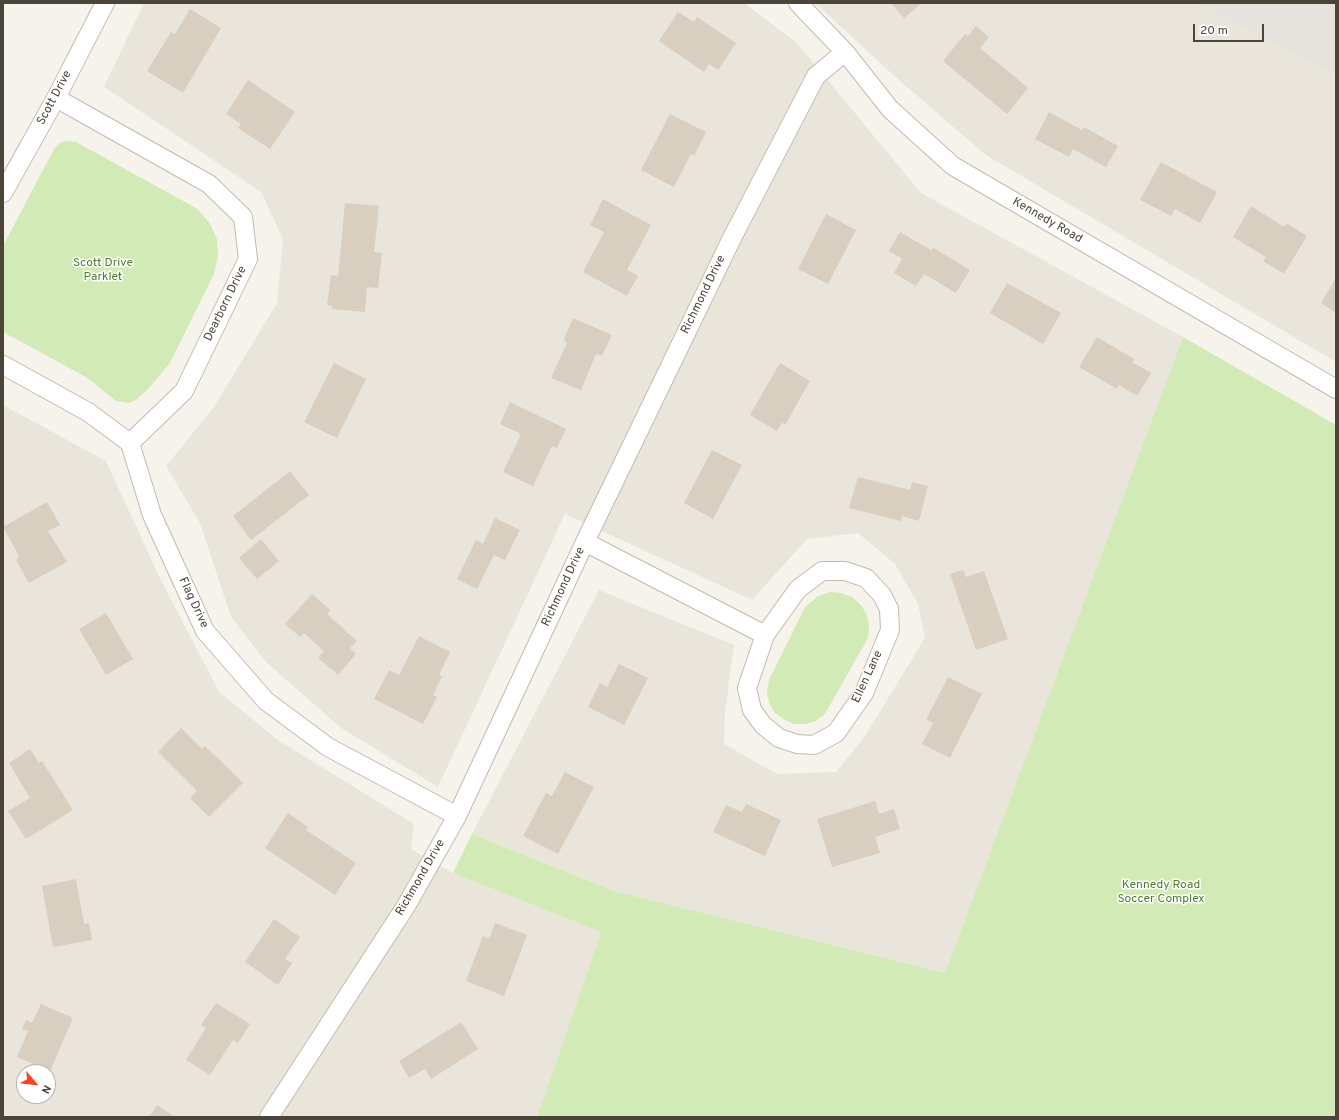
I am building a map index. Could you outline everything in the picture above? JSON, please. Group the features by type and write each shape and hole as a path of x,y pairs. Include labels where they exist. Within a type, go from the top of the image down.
{"street":[{"name":"Scott Drive","path":"3,193 56,98 105,3"},
{"name":"Kennedy Road","path":"798,3 845,52 890,109 953,166 1336,389"},
{"name":"Richmond Drive","path":"269,1117 406,906 457,816 585,542 733,236 816,76 845,52"},
{"name":"Dearborn Drive","path":"56,98 209,184 243,217 248,259 184,391 130,443"},
{"path":"3,365 88,412 130,443"},
{"name":"Flag Drive","path":"130,443 152,515 205,632 266,701 328,747 457,816"},
{"path":"585,542 765,635"},
{"name":"Ellen Lane","path":"845,570 866,578 882,595 890,609 890,630 864,693 836,733 814,745 797,744 779,738 763,725 752,710 748,688 765,635 798,589 822,571 845,570"}],"shaded area":[{"path":"144,3 744,3 797,43 921,193 1183,337 945,973 614,891 472,834 599,590 734,645 725,713 724,744 777,774 836,772 865,736 925,638 918,604 895,564 858,533 807,539 752,600 565,514 438,787 341,728 266,662 231,617 200,523 166,466 214,407 277,303 283,239 261,192 104,87"},
{"path":"815,3 1196,3 1336,75 1336,362 986,155 900,81"},
{"path":"1196,3 1336,3 1336,75"},
{"path":"3,405 106,461 158,574 219,692 278,740 414,824 411,849 453,873 601,932 537,1117 3,1117"}],"green space":[{"name":"Scott Drive Parklet","path":"65,141 76,142 196,208 209,222 217,239 218,257 213,276 170,363 148,389 136,400 129,403 116,401 86,377 3,332 3,246 54,149 60,143"},
{"name":"Kennedy Road Soccer Complex","path":"1183,337 1336,425 1336,1117 537,1117 601,932 453,873 472,834 614,891 945,973"},
{"path":"830,592 841,593 852,597 861,605 867,615 869,626 868,638 825,714 816,721 805,724 794,724 783,719 774,712 769,702 767,691 769,680 805,607 818,596"}],"building":[{"path":"891,3 922,3 904,18"},
{"path":"190,9 221,28 183,93 147,71 171,32 175,34"},
{"path":"678,12 694,22 697,17 736,43 718,70 709,64 704,72 659,41"},
{"path":"976,26 989,37 980,48 1028,88 1007,114 943,61 965,34 968,36"},
{"path":"248,80 295,112 270,149 238,128 241,124 226,114"},
{"path":"1049,112 1082,130 1084,127 1118,146 1106,167 1073,149 1069,157 1035,139"},
{"path":"670,114 706,132 694,156 691,154 674,187 641,170"},
{"path":"1161,162 1217,192 1200,223 1175,209 1171,216 1140,200"},
{"path":"603,199 651,225 627,270 638,276 627,296 583,272 604,232 590,225"},
{"path":"345,203 379,206 374,252 382,253 378,288 367,287 365,312 332,309 332,306 327,305 331,275 338,276"},
{"path":"1251,206 1284,227 1286,223 1307,236 1284,274 1263,261 1266,257 1233,237"},
{"path":"826,214 856,230 828,284 798,269"},
{"path":"900,232 931,250 934,248 970,270 956,293 924,274 916,286 894,273 902,259 889,251"},
{"path":"1336,278 1336,313 1321,303"},
{"path":"1007,283 1061,313 1043,344 990,313"},
{"path":"573,318 612,335 602,356 596,354 581,390 551,378 567,343 564,339"},
{"path":"1097,337 1134,359 1132,362 1151,373 1137,396 1119,385 1117,389 1079,367"},
{"path":"334,363 366,379 337,438 304,422"},
{"path":"780,363 810,381 785,425 782,422 777,431 750,415"},
{"path":"510,402 566,429 557,448 552,446 533,486 503,472 521,434 500,424"},
{"path":"712,450 742,465 713,519 684,503"},
{"path":"290,471 309,495 251,540 233,516"},
{"path":"858,477 910,490 912,482 928,486 919,521 902,516 901,521 849,508"},
{"path":"47,502 60,525 48,531 67,562 29,583 16,560 19,556 3,527"},
{"path":"495,518 520,530 505,560 494,555 477,589 457,579 476,540 483,544"},
{"path":"261,539 279,561 257,579 239,558"},
{"path":"963,570 966,577 984,571 1008,639 976,650 950,574"},
{"path":"312,594 330,610 327,614 357,641 350,648 356,654 338,675 318,658 324,651 304,633 300,637 285,624"},
{"path":"106,613 133,659 106,675 79,629"},
{"path":"419,636 450,652 439,675 442,676 433,695 437,697 423,724 374,699 389,670 399,675"},
{"path":"619,664 648,678 624,725 588,707 600,683 607,687"},
{"path":"948,677 982,694 950,758 922,744 933,723 926,720"},
{"path":"181,728 202,749 205,746 243,783 209,817 190,798 197,791 158,752"},
{"path":"30,749 39,763 42,761 73,810 26,839 8,811 30,798 9,763"},
{"path":"565,772 594,787 558,854 523,836 546,793 552,796"},
{"path":"875,801 879,814 894,809 900,829 875,837 880,853 832,867 817,819"},
{"path":"746,804 781,820 765,856 713,832 726,805 742,812"},
{"path":"288,813 308,827 306,830 356,863 335,895 265,848"},
{"path":"76,879 84,924 89,923 92,940 53,947 42,886"},
{"path":"274,919 300,937 285,959 292,963 278,985 245,962"},
{"path":"495,923 527,935 504,996 466,981 483,936 489,939"},
{"path":"216,1003 250,1024 238,1043 233,1040 210,1075 186,1060 206,1028 201,1025"},
{"path":"41,1004 73,1018 53,1064 34,1064 17,1057 28,1031 22,1029 26,1020 32,1023"},
{"path":"461,1022 478,1049 431,1079 425,1069 409,1078 399,1061"},
{"path":"157,1105 175,1117 149,1117"}]}
